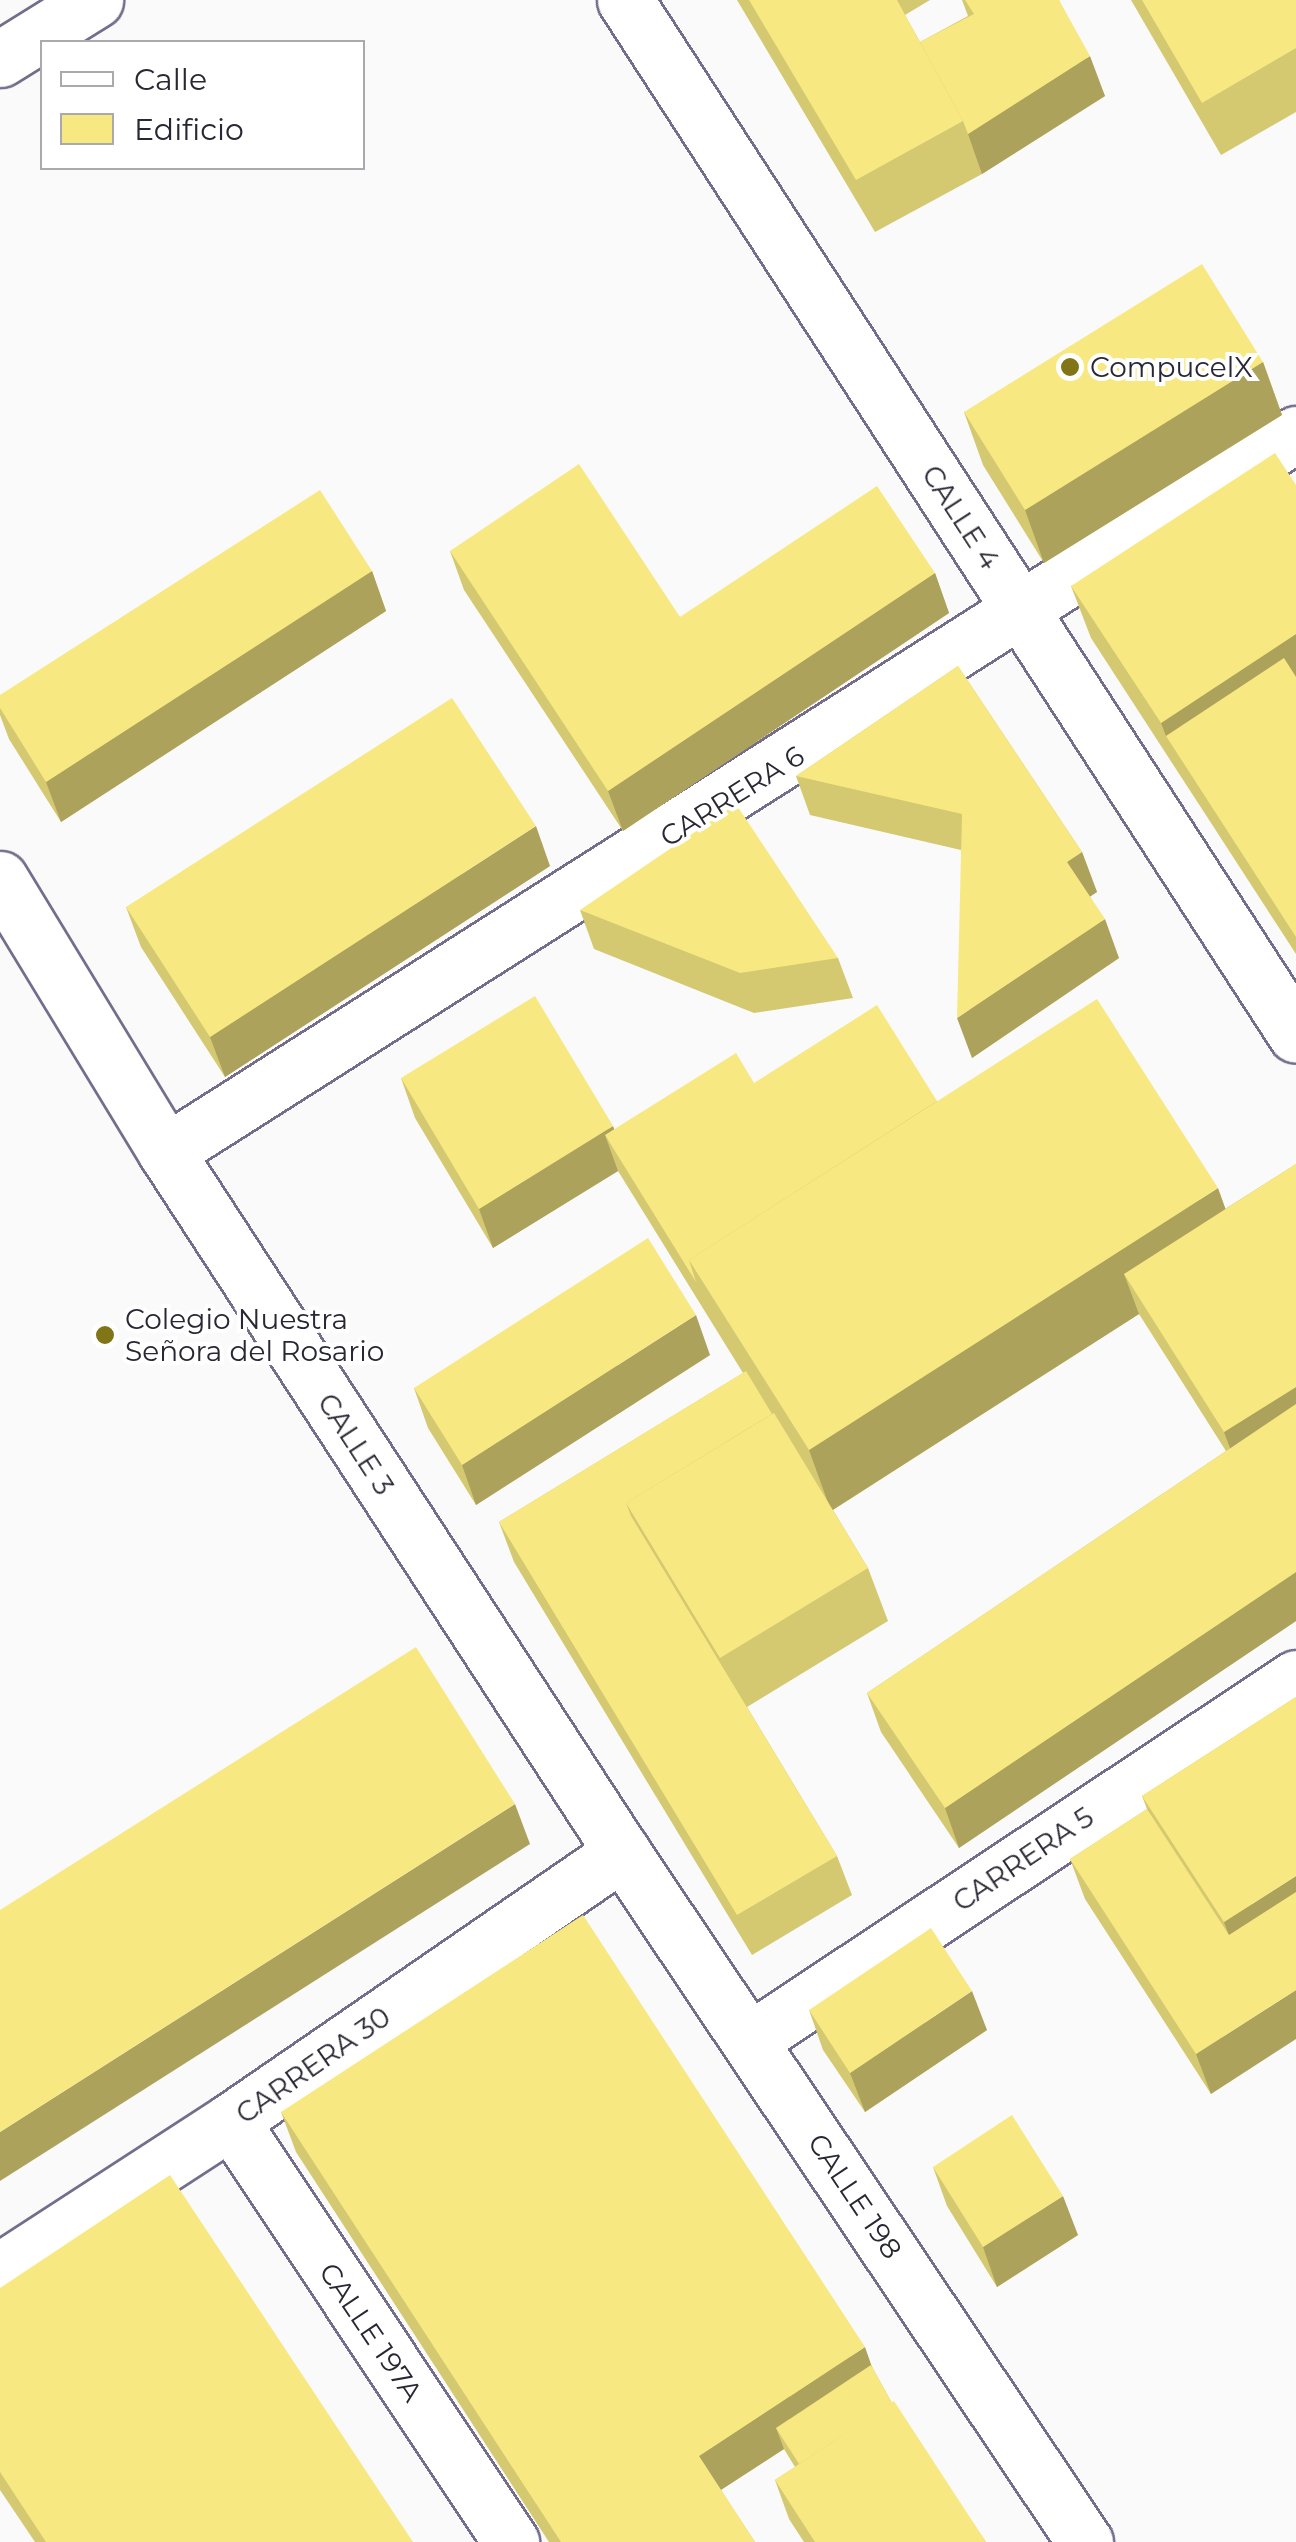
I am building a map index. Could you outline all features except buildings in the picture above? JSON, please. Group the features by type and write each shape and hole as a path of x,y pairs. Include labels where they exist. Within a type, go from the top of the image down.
{"street":[{"path":"0,59 95,0"},
{"name":"CALLE 4","path":"624,0 1296,1035"},
{"name":"CARRERA 6","path":"166,1152 1023,612 1296,434"},
{"name":"CALLE 3","path":"0,879 166,1152 622,1852"},
{"name":"CARRERA 5","path":"750,2040 1296,1678"},
{"name":"CALLE 198","path":"622,1852 1085,2542"},
{"name":"CARRERA 30","path":"0,2271 232,2122 622,1852"},
{"name":"CALLE 197A","path":"232,2122 511,2542"}],"place":[{"name":"CompucelX","path":"1070,367"},
{"name":"Colegio Nuestra Señora del Rosario","path":"105,1335"}]}
